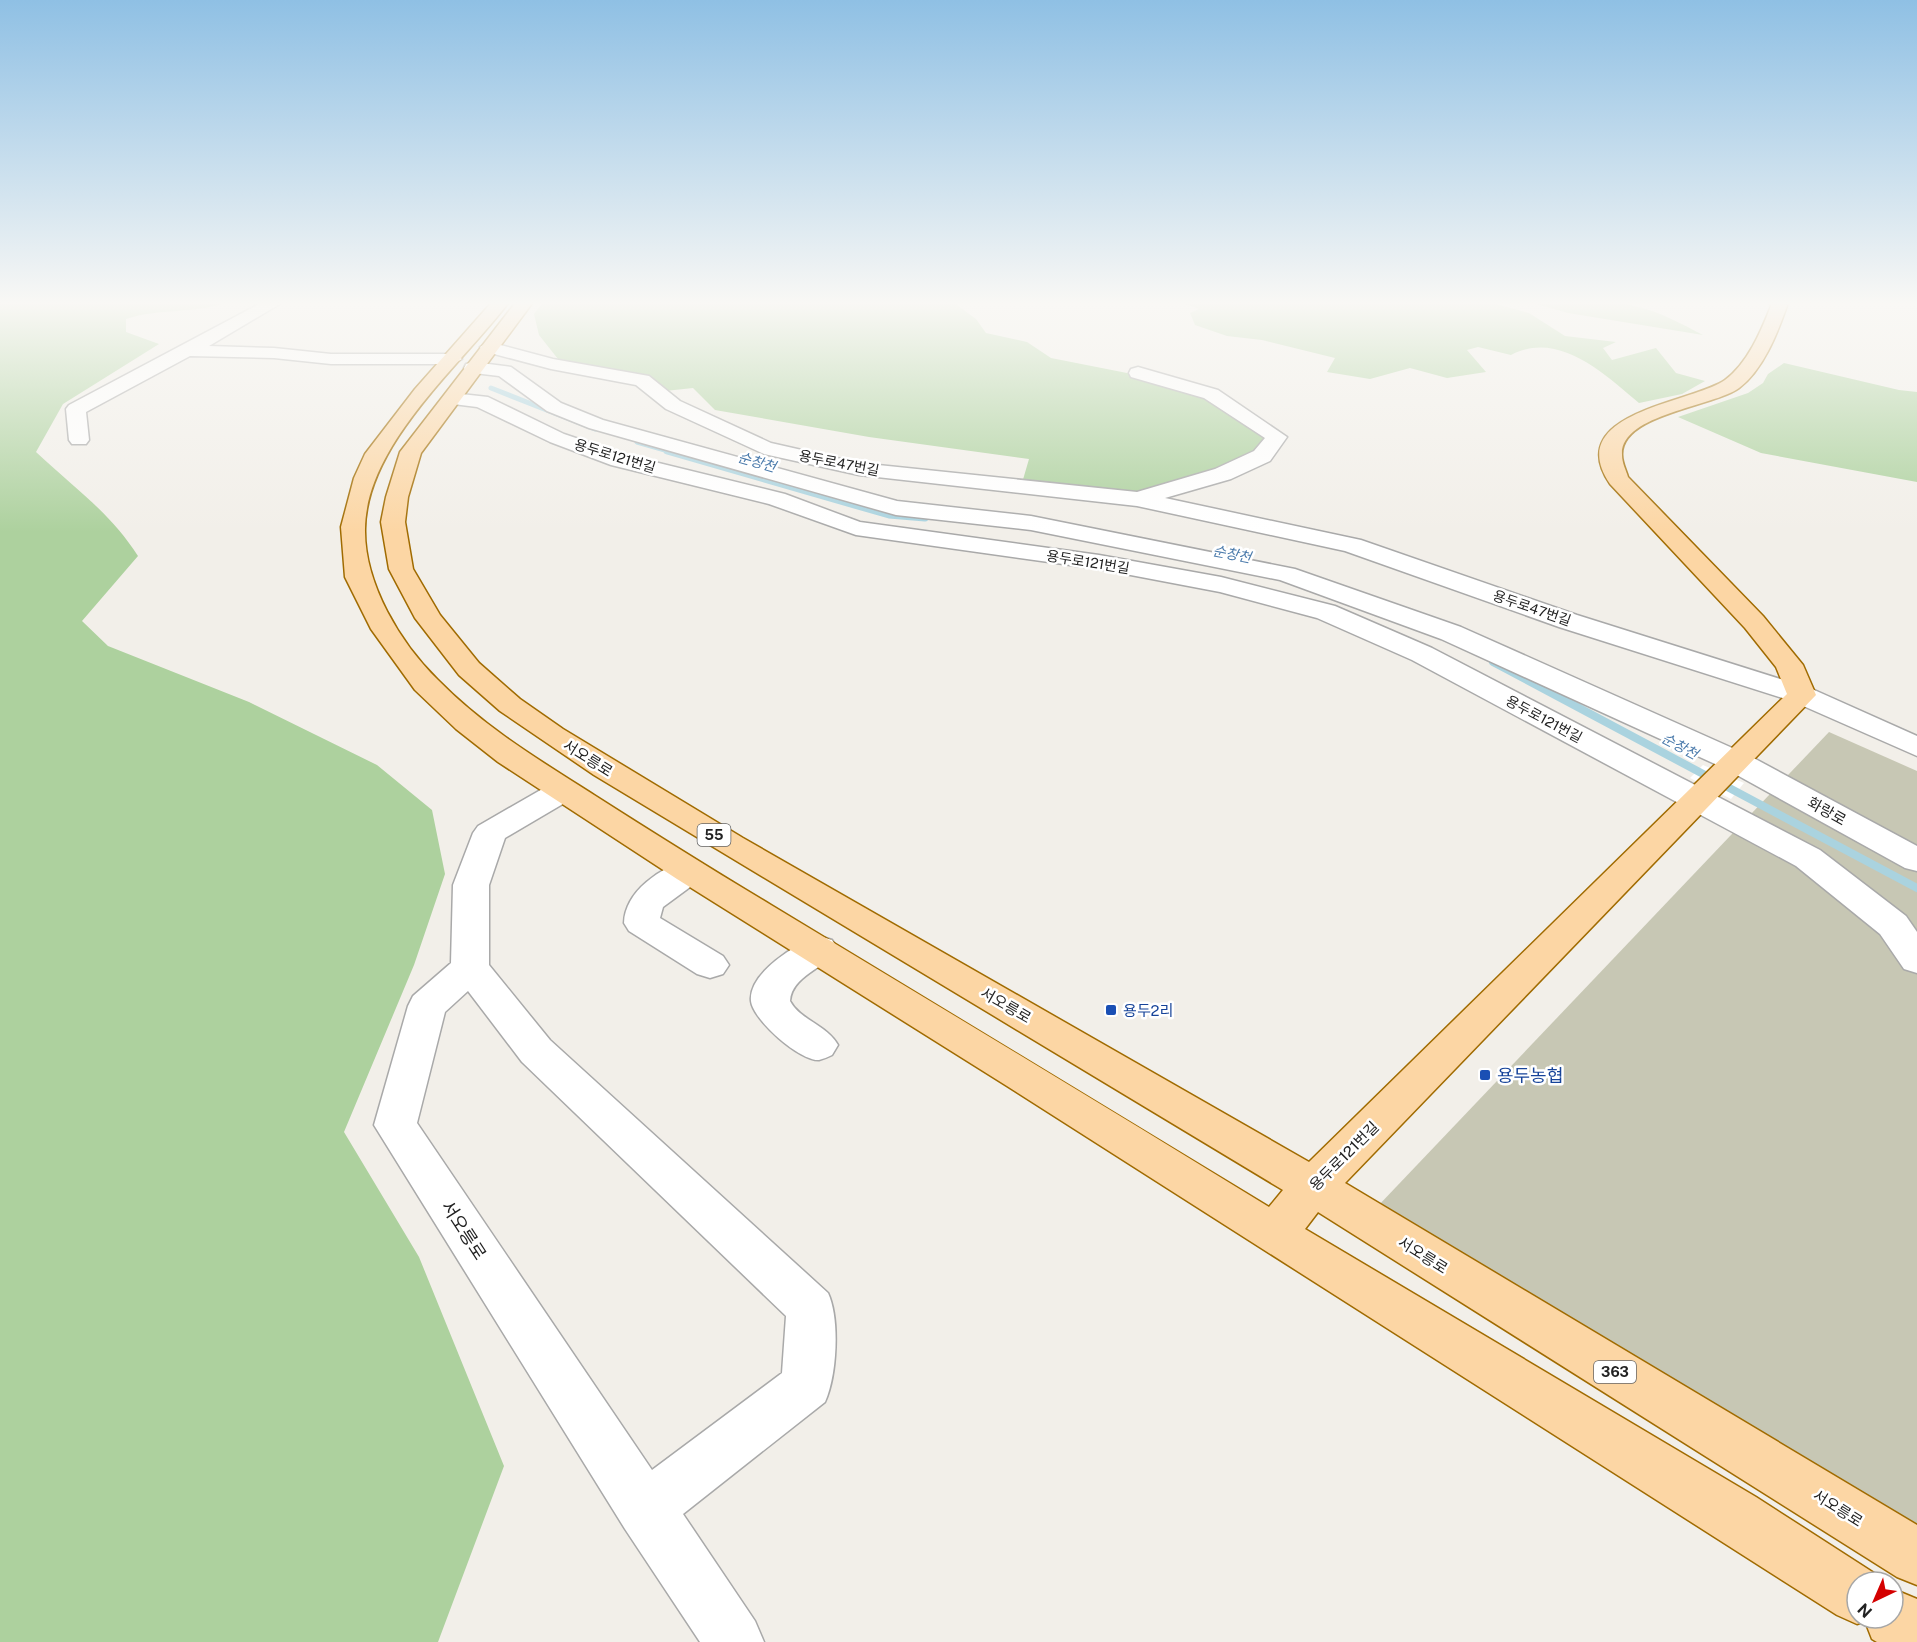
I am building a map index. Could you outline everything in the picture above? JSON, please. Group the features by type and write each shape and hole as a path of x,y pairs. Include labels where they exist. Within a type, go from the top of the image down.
{"main road":[{"name":"서오릉로","path":"443,379 422,393 376,454 362,490 353,527 358,577 384,629 424,684 466,723 562,791 689,871 819,949 1274,1234 1736,1517 1845,1587"},
{"name":"서오릉로","path":"462,379 452,399 411,452 397,497 393,522 400,569 433,625 469,669 510,705 552,735 731,845 1312,1186 1917,1557"},
{"path":"1738,379 1731,386 1641,418 1618,434 1610,453 1618,479 1754,622 1789,665 1802,695"},
{"name":"용두로121번길","path":"1274,1234 1312,1186 1802,695"}],"street":[{"path":"79,440 76,409 135,379"},
{"path":"515,379 554,407 596,424 896,508 1031,524 1286,574 1451,633 1717,781 1808,858 1893,925 1917,960"},
{"name":"용두로47번길","path":"634,379 642,380 673,405 764,448 859,468 1137,499 1352,545 1568,621 1802,695 1917,747"},
{"name":"용두로47번길","path":"1137,499 1223,474 1262,456 1277,437 1210,394 1157,379"},
{"name":"용두로121번길","path":"452,399 481,401 557,438 619,460 777,499 856,528 1099,562 1221,585 1326,612 1717,781"},
{"name":"화랑로","path":"1717,781 1917,860"},
{"path":"562,791 490,832 471,885 470,967 536,1051 811,1308 807,1385 645,1509"},
{"path":"689,871 648,899 640,912 642,923 710,965"},
{"path":"818,1045 774,1010 770,997 774,983 819,949"},
{"name":"서오릉로","path":"470,967 427,1006 395,1125 734,1642"}],"shaded area":[{"path":"1829,732 1917,771 1917,1536 1377,1207"}],"green space":[{"path":"0,379 104,379 63,404 36,452 103,513 138,556 82,621 108,646 249,702 377,765 432,810 445,874 414,965 344,1132 419,1257 504,1466 438,1642 0,1642"},
{"path":"624,379 1148,379 1206,396 1268,437 1256,455 1137,496 1022,483 1029,459 869,437 715,410 693,388 665,391"},
{"path":"1609,379 1696,379 1705,381 1682,394 1639,403"},
{"path":"1765,379 1851,379 1917,392 1917,482 1761,453 1678,417 1748,393 1763,383"}],"pier":[{"path":"1703,765 1744,783 1731,799 1690,778"}],"waterway":[{"name":"순창천","path":"491,388 595,429"},
{"name":"순창천","path":"637,442 672,452"},
{"name":"순창천","path":"667,451 889,515 925,518"},
{"name":"순창천","path":"1493,662 1917,888"}],"place":[{"name":"용두2리","path":"1111,1010"},
{"name":"용두농협","path":"1485,1075"}]}
